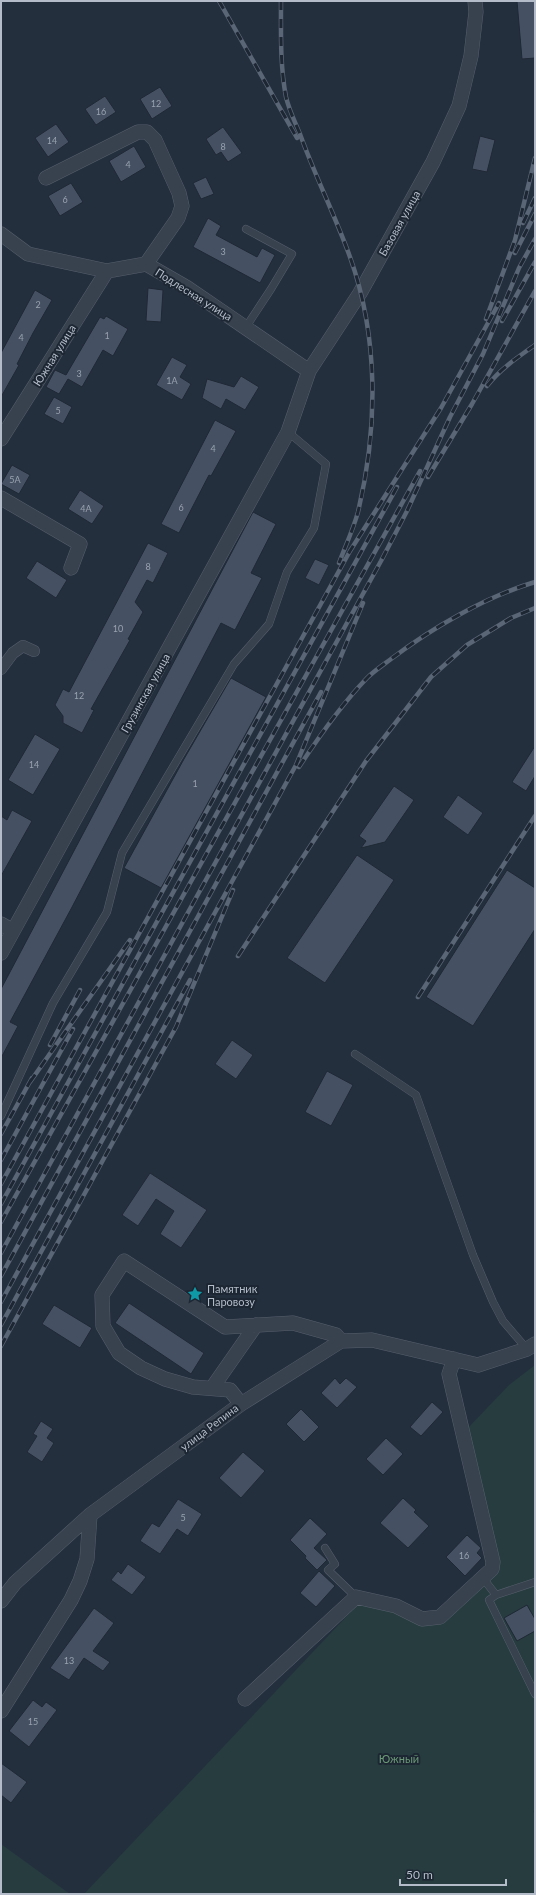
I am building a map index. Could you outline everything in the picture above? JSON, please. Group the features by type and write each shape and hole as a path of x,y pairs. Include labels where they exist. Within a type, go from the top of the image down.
{"street":[{"name":"Базовая улица","path":"288,432 309,371 360,292 433,162 459,106 471,56 476,12 475,1"},
{"path":"46,178 138,132 147,132 155,140 179,193 182,206 178,218 146,264"},
{"name":"Подлесная улица","path":"1,234 28,254 107,271 146,264 186,287 309,371"},
{"name":"Южная улица","path":"1,439 107,271"},
{"name":"Грузинская улица","path":"1,953 7,928 288,432"},
{"path":"1,498 80,544 71,568"},
{"path":"1,669 13,653 23,646 34,651"},
{"path":"241,1404 230,1390 193,1386 165,1379 141,1368 119,1353 103,1326 102,1295 124,1262 225,1327 293,1323 336,1335 341,1342"},
{"path":"212,1388 256,1325"},
{"name":"улица Репина","path":"1,1601 15,1583 90,1515 241,1404 341,1342 372,1340 478,1365 531,1347"},
{"path":"245,1699 356,1597 396,1606 422,1619 440,1617 492,1569 493,1562 449,1374 454,1359"},
{"path":"1,1711 71,1600 80,1581 87,1559 90,1515"}],"lane":[{"path":"246,229 292,254 271,290 246,327"},
{"path":"1,1116 53,1003 107,912 122,852 234,664 269,624 287,572 314,528 326,464 288,432"},
{"path":"355,1054 416,1095 473,1255 492,1302 503,1321 531,1347"},
{"path":"325,1548 335,1564 328,1570 356,1597"},
{"path":"482,1577 496,1595"},
{"path":"535,1582 496,1595 489,1600 535,1694"}],"green space":[{"name":"Южный","path":"535,1365 535,1810 533,1811 535,1814 535,1894 84,1894 363,1599 440,1617 492,1569 466,1430 509,1385"},
{"path":"1,1844 70,1894 1,1894"}],"building":[{"path":"517,1 535,1 535,58 522,59"},
{"path":"160,87 172,106 152,119 140,99"},
{"path":"105,96 116,112 96,125 85,109"},
{"path":"56,124 69,142 48,157 35,138"},
{"path":"223,127 242,153 228,162 221,152 216,155 206,139"},
{"path":"480,136 495,140 487,172 472,169"},
{"path":"134,146 146,167 121,182 109,161"},
{"path":"206,177 214,194 201,199 193,183"},
{"path":"71,183 83,202 60,216 48,196"},
{"path":"208,218 221,226 216,235 257,257 262,248 275,255 260,283 193,247"},
{"path":"148,288 163,290 161,322 146,321"},
{"path":"35,290 52,300 33,333 17,364 19,365 1,397 1,353"},
{"path":"106,316 128,329 113,356 103,350 82,387 68,379 59,394 46,387 55,370 66,375 100,317 104,319"},
{"path":"172,357 187,365 180,377 191,384 182,400 156,385"},
{"path":"241,376 259,387 245,410 226,399 221,409 202,398 207,379 234,387"},
{"path":"54,397 72,407 63,424 44,414"},
{"path":"215,420 236,431 211,476 209,475 179,533 161,524"},
{"path":"12,465 30,475 19,494 1,484"},
{"path":"80,490 104,506 92,524 68,509"},
{"path":"253,512 276,524 251,573 262,578 235,630 221,623 10,1022 18,1026 1,1058 1,989"},
{"path":"148,543 168,553 153,583 147,580 135,602 143,612 128,639 130,640 91,709 94,710 82,733 63,723 63,716 55,705 63,689 69,692"},
{"path":"315,559 329,565 319,585 305,578"},
{"path":"37,561 67,580 56,598 26,578"},
{"path":"231,678 266,697 161,888 124,868 184,759"},
{"path":"35,734 60,749 33,795 8,780"},
{"path":"535,746 535,776 526,791 512,782"},
{"path":"394,786 414,800 385,842 361,848 366,841 359,836"},
{"path":"458,795 483,813 468,835 443,817"},
{"path":"12,810 32,821 1,876 1,816 7,820"},
{"path":"357,855 394,880 325,983 287,958"},
{"path":"507,870 535,888 535,929 473,1026 426,997"},
{"path":"232,1040 253,1055 236,1079 215,1064"},
{"path":"327,1071 353,1085 331,1126 305,1112"},
{"path":"150,1173 207,1210 181,1248 160,1234 174,1211 156,1199 138,1226 122,1215"},
{"path":"129,1303 204,1353 191,1374 115,1323"},
{"path":"54,1305 92,1328 80,1348 42,1324"},
{"path":"335,1378 340,1384 346,1378 357,1387 337,1408 321,1393"},
{"path":"432,1402 443,1412 421,1436 410,1427"},
{"path":"301,1409 319,1427 304,1442 286,1424"},
{"path":"41,1421 53,1429 47,1438 54,1443 42,1462 27,1452 37,1436 33,1434"},
{"path":"386,1438 403,1454 383,1475 366,1459"},
{"path":"243,1452 265,1471 241,1498 219,1478"},
{"path":"403,1498 416,1510 414,1512 429,1526 408,1548 380,1523"},
{"path":"178,1499 202,1514 188,1536 177,1529 160,1554 140,1541 152,1523 159,1527"},
{"path":"310,1518 327,1534 314,1548 327,1560 317,1570 290,1540"},
{"path":"467,1535 481,1548 477,1553 482,1558 465,1576 446,1557"},
{"path":"128,1564 146,1577 132,1595 111,1580 118,1571 121,1574"},
{"path":"319,1571 335,1586 316,1607 300,1593"},
{"path":"527,1605 535,1619 535,1631 517,1641 504,1618"},
{"path":"94,1608 114,1623 93,1651 110,1662 103,1671 84,1658 69,1680 50,1668"},
{"path":"33,1700 42,1707 46,1702 57,1710 29,1747 9,1731"},
{"path":"1,1763 27,1782 11,1803 1,1795"}],"railway":[{"path":"219,1 297,138"},
{"path":"281,1 282,61 286,97 292,116 350,257 366,319 371,351 372,416 365,481 356,519 339,563"},
{"path":"486,319 515,240 535,158"},
{"path":"523,223 535,198"},
{"path":"515,253 535,214"},
{"path":"1,1253 381,561 407,511 450,417 483,354 519,268 535,239"},
{"path":"502,321 535,262"},
{"path":"428,477 472,404 535,291"},
{"path":"1,1184 350,551 441,408 499,303"},
{"path":"487,386 503,369 535,345"},
{"path":"1,1222 420,471"},
{"path":"1,1204 397,487"},
{"path":"299,767 323,732 357,688 376,670 407,647 460,614 497,596 535,582"},
{"path":"1,1302 296,765 363,603"},
{"path":"238,956 366,761 431,677 467,645 511,618 535,608"},
{"path":"1,1276 321,692"},
{"path":"418,997 535,816"},
{"path":"1,1346 176,1027 233,890"},
{"path":"30,1082 130,940"},
{"path":"1,1325 190,980"},
{"path":"50,1045 80,990"},
{"path":"1,1160 73,1029"},
{"path":"1,1134 32,1078"}],"place":[{"name":"Памятник Паровозу","path":"195,1294"}]}
